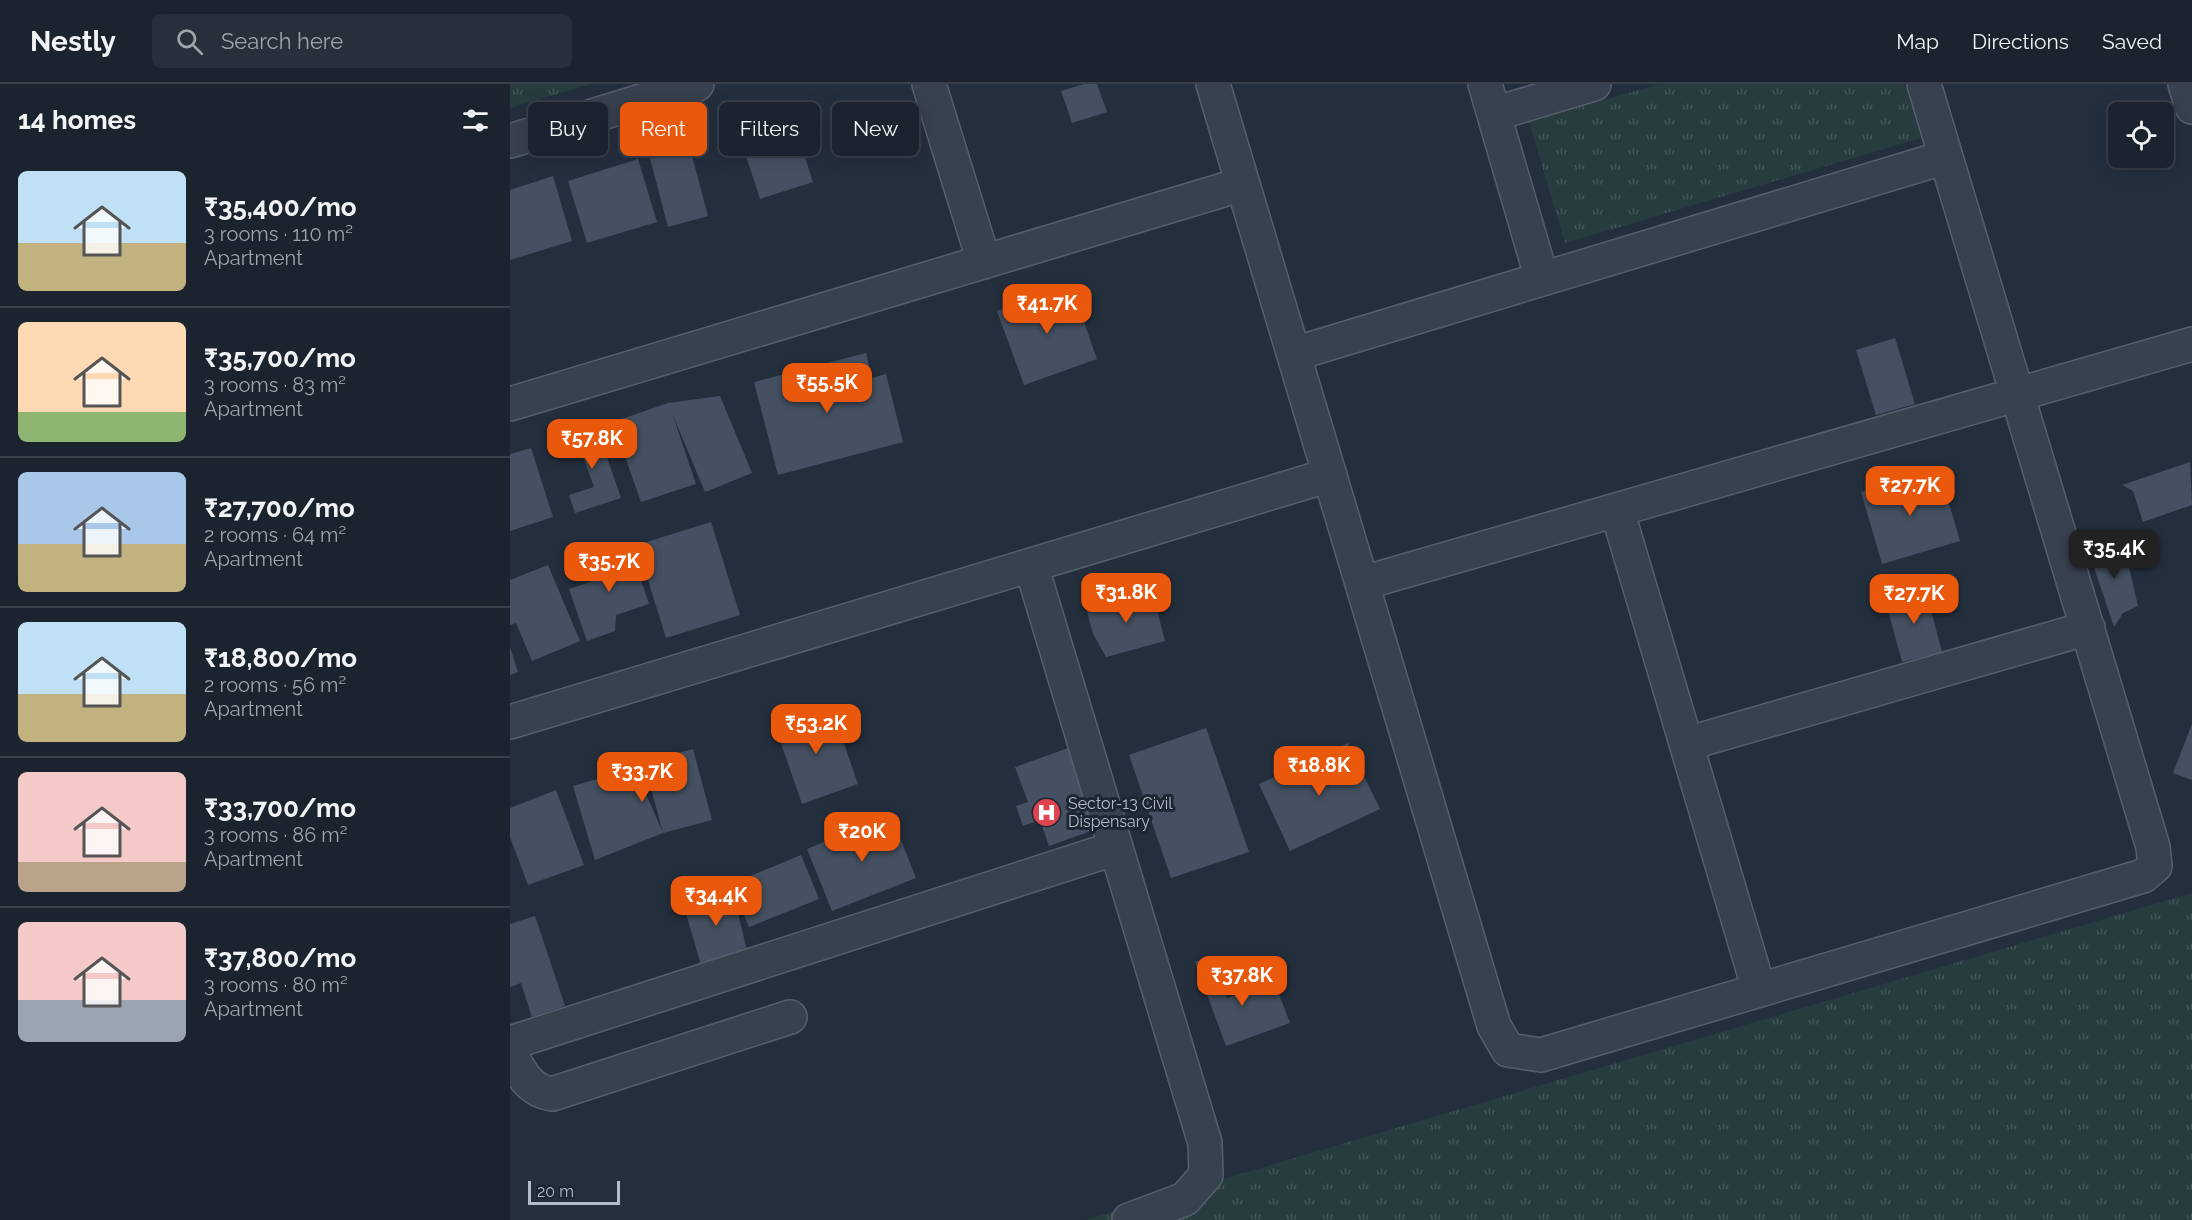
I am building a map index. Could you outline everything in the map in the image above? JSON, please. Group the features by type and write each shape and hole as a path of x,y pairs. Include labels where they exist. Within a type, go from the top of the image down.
{"street":[{"path":"510,141 663,89 697,84"},
{"path":"929,84 984,262"},
{"path":"1213,84 1494,1026 1508,1050 1541,1055 2143,876 2155,866 2153,847 1924,84"},
{"path":"1542,279 1490,99 1594,84"},
{"path":"2186,84 2192,107"},
{"path":"1294,354 1946,157"},
{"path":"510,404 1243,184"},
{"path":"1363,584 2192,344"},
{"path":"510,722 1330,475"},
{"path":"1617,510 1759,990"},
{"path":"1031,565 1205,1143 1206,1175 1185,1199 1129,1220"},
{"path":"1686,744 2088,628"},
{"path":"510,1043 1116,848"},
{"path":"510,1053 526,1081 538,1091 552,1094 790,1017"}],"green space":[{"path":"510,84 590,84 528,102 510,108"},
{"path":"1659,84 1905,84 1921,138 1565,243 1529,122"},
{"path":"2192,893 2192,1220 1085,1220"}],"building":[{"path":"1084,84 1097,84 1107,112 1072,123 1061,91"},
{"path":"649,156 692,156 708,216 668,227"},
{"path":"746,156 805,156 813,182 760,199"},
{"path":"638,159 657,222 587,243 568,181"},
{"path":"553,176 572,241 510,260 510,190"},
{"path":"1071,285 1097,359 1024,385 997,311"},
{"path":"1895,338 1915,404 1876,415 1856,350"},
{"path":"866,353 872,378 886,374 903,442 778,475 754,382"},
{"path":"720,396 752,473 705,492 672,413 696,484 641,502 613,422 668,403"},
{"path":"597,428 621,498 575,513 569,495 594,487 584,459 551,443"},
{"path":"531,448 553,517 510,531 510,454"},
{"path":"2190,462 2192,505 2143,522 2133,491 2122,485"},
{"path":"1939,469 1960,541 1882,564 1861,492"},
{"path":"711,522 740,615 666,638 637,545"},
{"path":"630,546 649,604 616,615 615,631 587,641 569,589 599,579 592,559"},
{"path":"2087,547 2125,550 2138,606 2123,613 2114,627"},
{"path":"548,565 580,641 532,661 516,623 510,625 510,580"},
{"path":"1925,588 1942,652 1902,662 1885,599"},
{"path":"1152,591 1165,641 1106,657 1093,634 1086,608"},
{"path":"510,647 518,672 510,675"},
{"path":"831,706 858,784 802,804 775,726"},
{"path":"2192,724 2192,780 2173,773"},
{"path":"1206,728 1249,852 1171,878 1129,755"},
{"path":"1348,743 1380,809 1290,851 1259,784"},
{"path":"1074,746 1102,827 1049,846 1040,820 1023,826 1016,806 1028,802 1015,767"},
{"path":"693,749 712,820 663,833 644,762"},
{"path":"635,768 663,833 595,860 573,786"},
{"path":"556,790 584,865 528,885 510,837 510,808"},
{"path":"891,815 916,878 832,911 807,849"},
{"path":"801,855 819,899 749,927 731,884"},
{"path":"731,884 749,959 703,972 681,896"},
{"path":"535,916 565,1006 532,1017 521,983 510,987 510,924"},
{"path":"1211,956 1227,998 1274,981 1290,1023 1226,1046 1195,962"}],"place":[{"name":"Sector-13 Civil Dispensary","path":"1047,812"}]}
